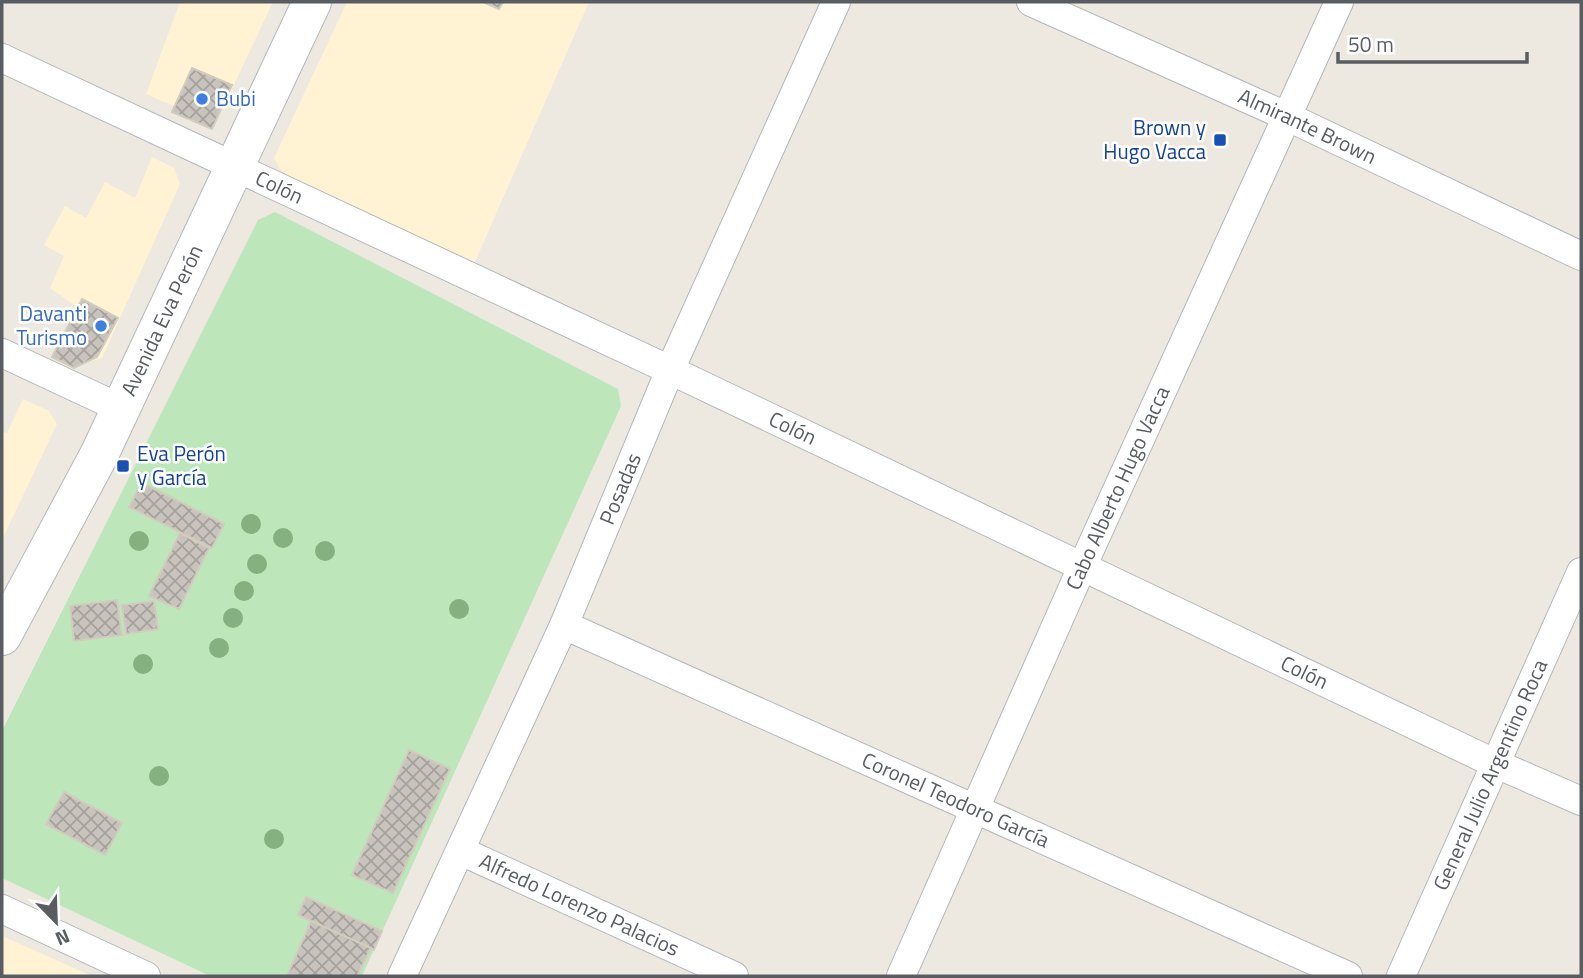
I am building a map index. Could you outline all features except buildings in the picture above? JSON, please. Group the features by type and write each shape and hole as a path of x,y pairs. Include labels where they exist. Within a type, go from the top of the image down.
{"main road":[{"name":"Avenida Eva Perón","path":"2,636 99,455 312,2"}],"street":[{"name":"Posadas","path":"401,976 564,625 670,370 836,2"},
{"name":"Almirante Brown","path":"1031,2 1286,116 1581,256"},
{"name":"Cabo Alberto Hugo Vacca","path":"901,976 1082,567 1339,2"},
{"name":"Colón","path":"2,58 670,370 1494,763 1581,801"},
{"path":"2,353 121,409"},
{"name":"General Julio Argentino Roca","path":"1401,976 1581,572"},
{"name":"Coronel Teodoro García","path":"564,625 1348,976"},
{"name":"Alfredo Lorenzo Palacios","path":"461,851 734,976"},
{"path":"2,909 146,976"}],"shaded area":[{"path":"180,2 273,2 220,114 205,120 146,94"},
{"path":"347,2 589,2 474,264 293,181 280,169 274,158"},
{"path":"152,157 174,168 180,184 102,358 72,367 52,357 77,307 50,288 64,256 44,245 65,206 86,218 105,182 135,198"},
{"path":"23,399 49,411 57,424 2,540 2,432 7,433"},
{"path":"2,936 92,976 2,976"}],"green space":[{"path":"275,212 618,389 621,406 362,976 210,976 2,878 2,731 258,220"}],"place":[{"name":"Bubi","path":"202,99"},
{"name":"Brown y Hugo Vacca","path":"1220,140"},
{"name":"Davanti Turismo","path":"101,326"},
{"name":"Eva Perón y García","path":"123,466"}]}
